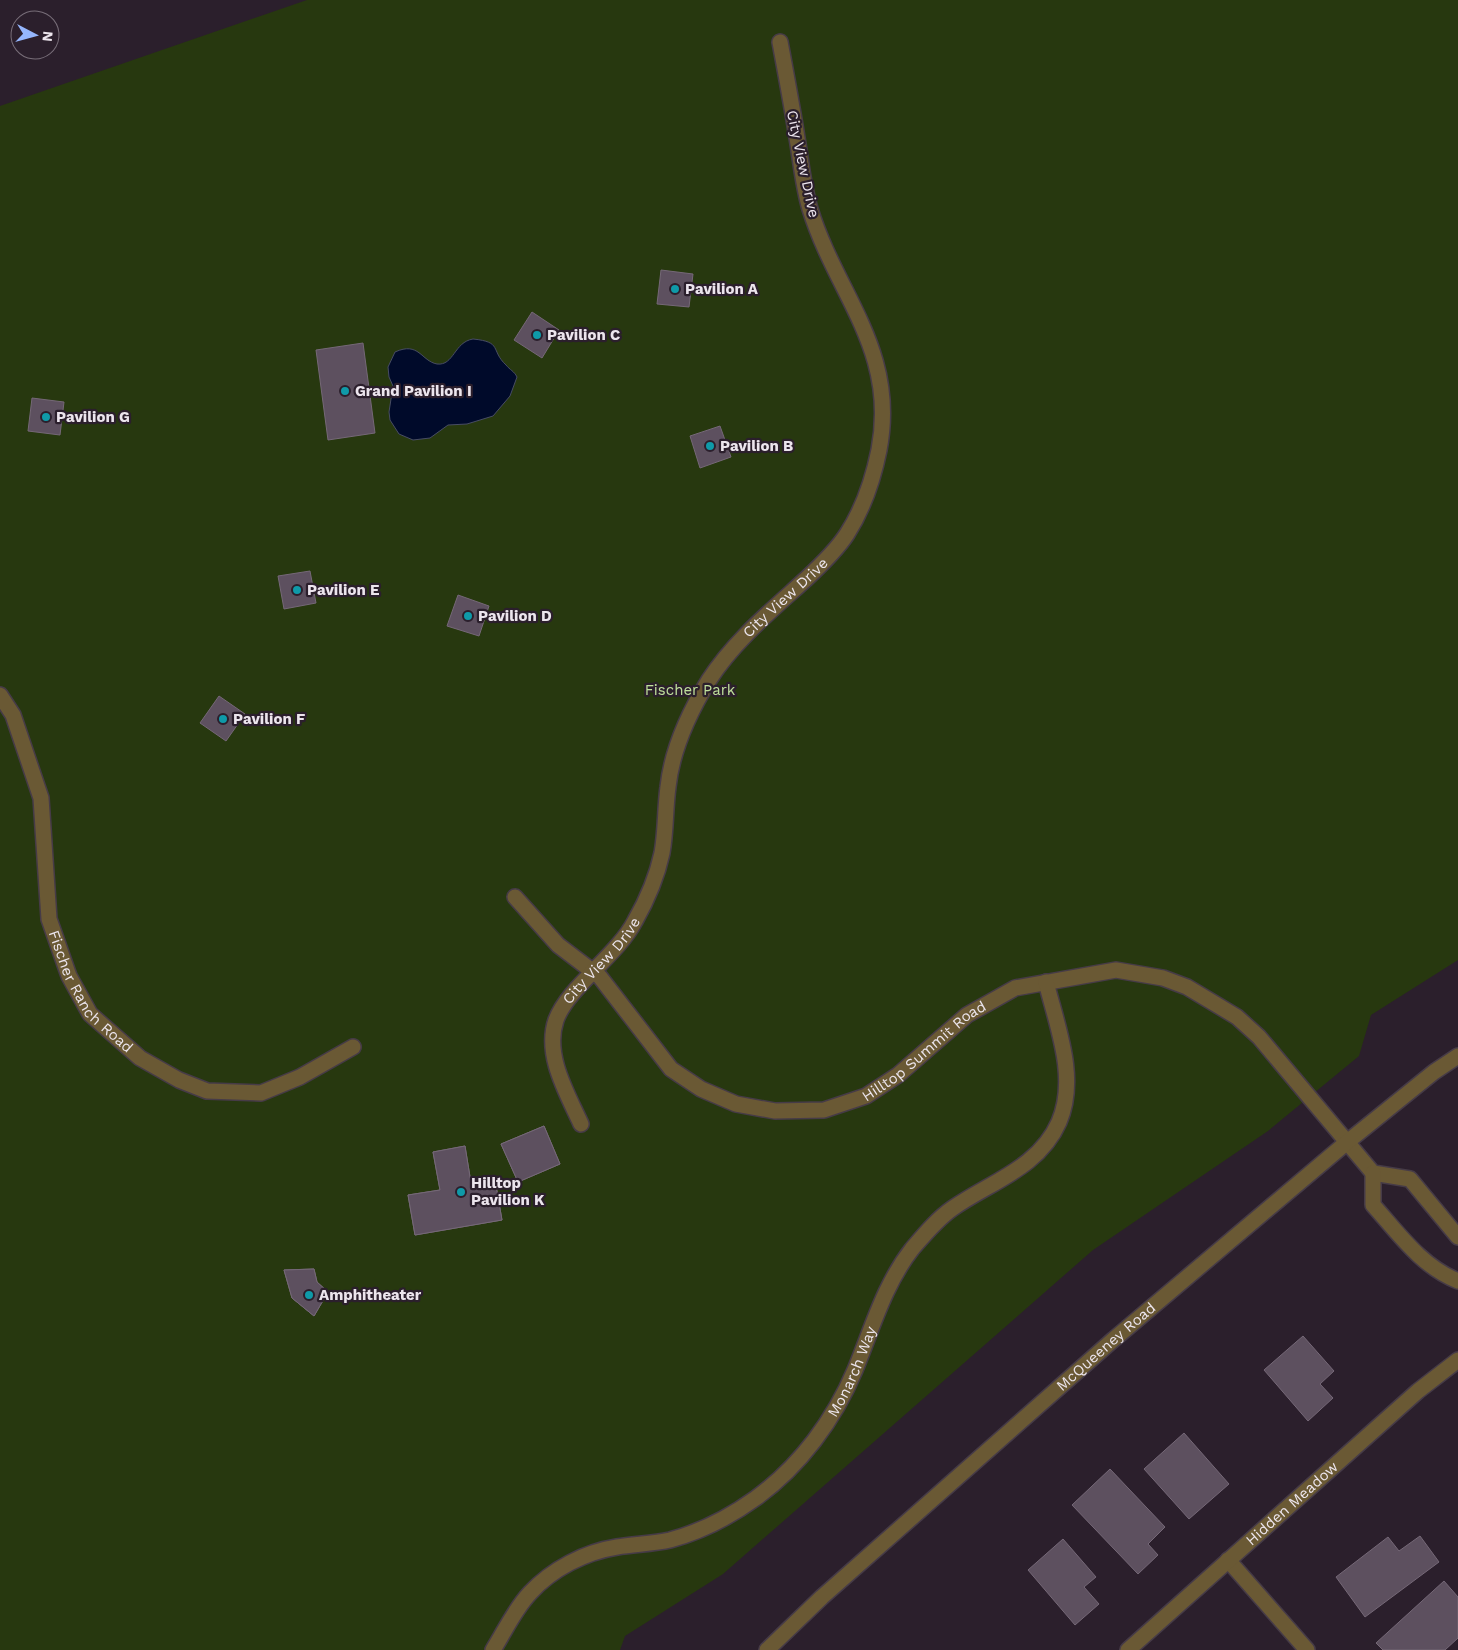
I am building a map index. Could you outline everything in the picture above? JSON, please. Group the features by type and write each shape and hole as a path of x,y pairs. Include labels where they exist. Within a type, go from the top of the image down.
{"street":[{"name":"City View Drive","path":"581,1124 559,1076 553,1038 556,1021 563,1007 626,936 636,921 656,873 664,831 668,786 676,750 690,716 710,678 741,639 819,566 846,537 862,506 873,476 880,446 882,414 875,356 864,325 830,261 809,206 780,42"},
{"name":"Fischer Ranch Road","path":"0,694 13,716 41,798 49,919 69,976 90,1014 140,1058 179,1080 207,1091 261,1093 300,1077 353,1047"},
{"name":"Hilltop Summit Road","path":"515,897 558,945 594,972 671,1069 700,1090 736,1104 776,1111 824,1110 866,1096 898,1075 966,1015 1015,988 1116,970 1163,978 1188,987 1237,1017 1259,1037 1373,1173"},
{"name":"Monarch Way","path":"493,1650 513,1616 530,1593 548,1577 571,1562 591,1553 669,1540 698,1530 755,1498 782,1476 802,1455 838,1406 854,1373 878,1308 911,1250 950,1210 1025,1165 1040,1152 1059,1123 1068,1082 1060,1036 1046,982"},
{"name":"McQueeney Road","path":"767,1650 822,1597 1114,1339 1346,1143 1434,1072 1458,1056"},
{"path":"1458,1236 1410,1179 1373,1173 1373,1205 1418,1256 1443,1275 1458,1281"},
{"name":"Hidden Meadow","path":"1128,1650 1418,1391 1458,1360"},
{"path":"1228,1560 1307,1650"}],"green space":[{"name":"Fischer Park","path":"307,0 1458,0 1458,960 1371,1015 1359,1056 1268,1131 1093,1250 723,1574 625,1636 620,1650 0,1650 0,106"}],"water":[{"path":"473,339 489,342 495,348 501,360 516,375 517,377 510,396 493,416 467,424 448,425 430,438 413,440 399,434 390,420 389,412 393,386 389,377 388,367 395,352 403,349 415,350 432,362 443,364 451,358 462,344"}],"building":[{"name":"Pavilion A","path":"661,270 693,274 689,307 657,304"},
{"name":"Pavilion C","path":"532,312 559,330 542,358 514,340"},
{"name":"Grand Pavilion I","path":"363,343 375,433 328,440 316,350"},
{"name":"Pavilion G","path":"32,398 64,402 60,435 28,431"},
{"name":"Pavilion B","path":"720,426 731,457 700,468 690,436"},
{"name":"Pavilion E","path":"310,571 316,603 284,609 278,576"},
{"name":"Pavilion D","path":"458,595 489,606 479,636 447,626"},
{"name":"Pavilion F","path":"219,696 245,714 226,741 200,723"},
{"name":"Hilltop Pavilion K","path":"544,1126 560,1164 518,1182 501,1144"},
{"name":"Hilltop Pavilion K","path":"544,1126 560,1164 518,1182 501,1144"},
{"name":"Hilltop Pavilion K","path":"465,1146 471,1183 495,1180 502,1220 415,1235 408,1195 440,1190 433,1152"},
{"name":"Hilltop Pavilion K","path":"465,1146 471,1183 495,1180 502,1220 415,1235 408,1195 440,1190 433,1152"},
{"name":"Amphitheater","path":"314,1269 317,1282 328,1292 314,1316 292,1298 284,1270"},
{"name":"Amphitheater","path":"314,1269 317,1282 328,1292 314,1316 292,1298 284,1270"},
{"path":"1303,1336 1334,1371 1320,1384 1333,1398 1308,1421 1264,1370"},
{"path":"1184,1433 1229,1484 1189,1519 1144,1469"},
{"path":"1110,1469 1165,1527 1148,1544 1158,1555 1138,1574 1072,1505"},
{"path":"1420,1536 1439,1562 1365,1617 1336,1577 1388,1537 1399,1551"},
{"path":"1063,1539 1096,1577 1084,1587 1099,1604 1075,1625 1028,1570"},
{"path":"1444,1581 1458,1597 1458,1638 1445,1650 1383,1650 1376,1643"}],"place":[{"name":"Pavilion A","path":"675,289"},
{"name":"Pavilion C","path":"537,335"},
{"name":"Grand Pavilion I","path":"345,391"},
{"name":"Pavilion G","path":"46,417"},
{"name":"Pavilion B","path":"710,446"},
{"name":"Pavilion E","path":"297,590"},
{"name":"Pavilion D","path":"468,616"},
{"name":"Pavilion F","path":"223,719"},
{"name":"Hilltop Pavilion K","path":"461,1192"},
{"name":"Amphitheater","path":"309,1295"}]}
